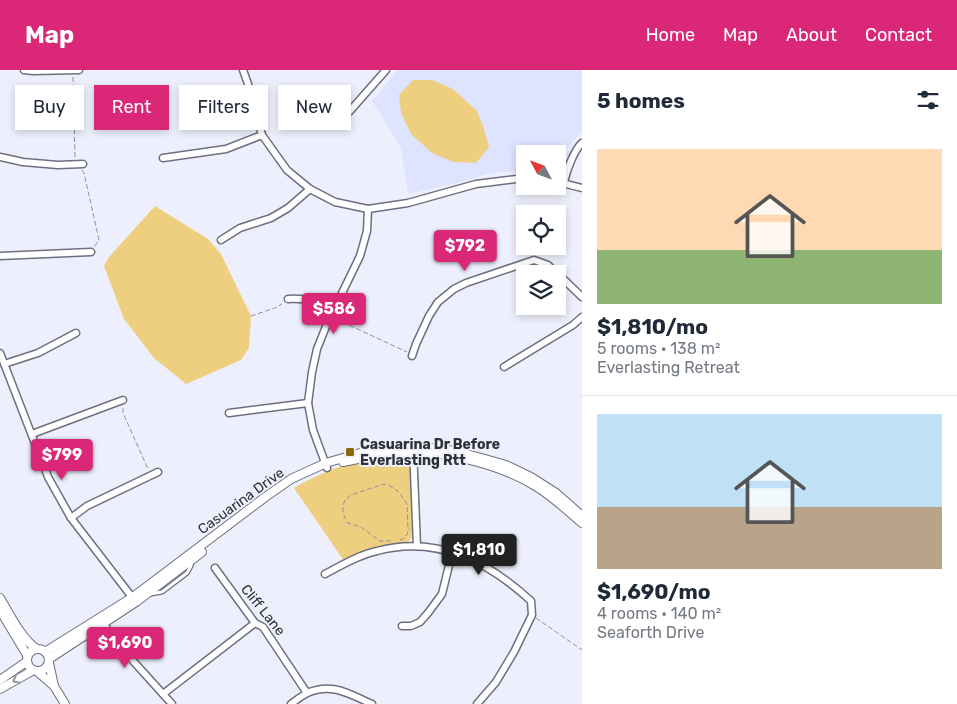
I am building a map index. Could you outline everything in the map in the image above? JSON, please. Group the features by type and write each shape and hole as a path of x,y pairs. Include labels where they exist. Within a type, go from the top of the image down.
{"street":[{"path":"24,70 80,70"},
{"path":"243,70 262,135 287,170 310,189 335,202 368,209 408,203 476,184 516,179"},
{"path":"351,110 386,70"},
{"path":"163,158 226,149 262,135"},
{"path":"566,173 582,143"},
{"path":"0,157 23,162 58,165 83,164"},
{"path":"566,184 582,188"},
{"path":"221,240 240,228 271,218 288,208 310,189"},
{"path":"327,465 313,430 308,403 312,372 317,349 360,256 367,231 368,209"},
{"path":"0,256 91,252"},
{"path":"519,265 534,260 548,265"},
{"path":"412,356 429,316 438,302 454,289 466,283 516,266"},
{"path":"566,282 582,297"},
{"path":"288,300 312,300 335,308"},
{"path":"504,367 582,317"},
{"path":"4,364 38,353 76,333"},
{"path":"0,353 48,477 71,518 134,599"},
{"path":"32,434 123,400"},
{"path":"229,413 308,403"},
{"name":"Casuarina Drive","path":"48,658 134,599 277,488 291,479 327,465 413,450 424,446 455,451 506,465 531,477 544,485 582,516"},
{"path":"413,450 416,546"},
{"name":"Casuarina Drive","path":"413,450 455,457 490,466 520,477 543,491 582,522"},
{"name":"Casuarina Drive","path":"134,599 146,594 274,497 327,465"},
{"path":"71,518 87,506 158,472"},
{"path":"325,574 361,556 378,550 416,546 439,549 466,557 494,571 514,585 531,601 532,615 514,652 496,682 476,704"},
{"path":"402,626 411,626 420,622 442,594 452,553"},
{"name":"Cliff Lane","path":"215,568 255,623 263,627 307,693"},
{"path":"0,598 25,638 37,649"},
{"path":"0,610 27,659 28,666 54,686"},
{"path":"101,621 134,662 172,704"},
{"path":"163,694 255,623"},
{"path":"0,680 27,659 31,651 43,650 48,658 54,686 65,704"},
{"path":"0,689 35,671 45,669 48,658"},
{"path":"291,704 307,693 323,688 337,688 372,704"}],"path":[{"path":"251,316 275,308 288,300"},
{"path":"331,317 412,356"},
{"path":"123,400 123,413 151,476"},
{"path":"391,541 380,541 361,527 348,523 343,510 345,500 384,484 398,491 407,504 408,534 404,539 397,541"},
{"path":"408,529 416,530"},
{"path":"532,615 582,650"}],"shaded area":[{"path":"398,70 582,70 582,132 566,149 566,145 516,145 516,172 490,173 461,182 408,194 401,148 372,101"},
{"path":"413,80 432,80 453,89 477,111 489,147 476,163 453,162 432,153 411,134 401,113 399,95"},
{"path":"155,206 208,239 221,254 251,316 249,348 241,360 186,384 154,358 124,319 104,266 109,257"},
{"path":"405,456 411,463 412,537 408,542 400,545 385,546 363,552 344,561 294,488 322,473 353,462 378,457"}],"place":[{"name":"Casuarina Dr Before Everlasting Rtt","path":"350,452"}]}
